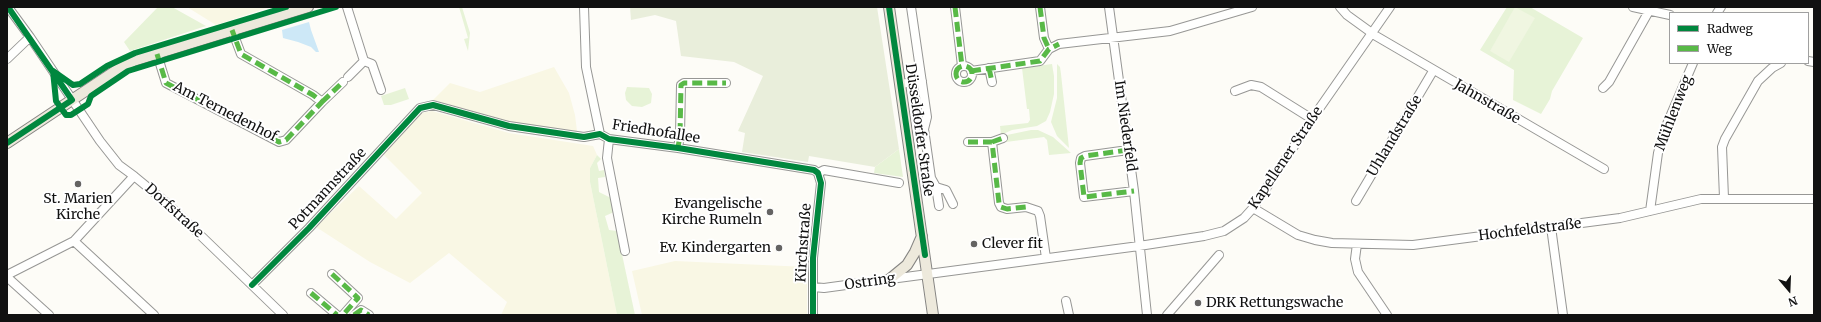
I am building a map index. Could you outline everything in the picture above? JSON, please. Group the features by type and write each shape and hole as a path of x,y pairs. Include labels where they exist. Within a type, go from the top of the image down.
{"main road":[{"path":"7,143 120,68 133,62 308,7"},
{"name":"Düsseldorfer Straße","path":"889,7 933,315"},
{"path":"890,279 907,265 922,236"}],"street":[{"name":"Dorfstraße","path":"8,7 118,165 134,176 173,209 283,315"},
{"path":"347,7 364,61 372,64 381,90"},
{"path":"584,7 586,67 600,134"},
{"name":"Düsseldorfer Straße","path":"911,7 927,117 924,129 931,178 936,187 938,203 952,202 946,190 936,187"},
{"path":"955,7 962,66 956,73 957,77 960,81 968,81 970,79 971,71"},
{"path":"1040,7 1044,38 1050,49"},
{"name":"Im Niederfeld","path":"1109,7 1134,191 1139,246"},
{"path":"962,66 969,68 971,71 1040,61 1050,49 1059,44 1170,31 1252,7"},
{"name":"Jahnstraße","path":"1340,7 1371,33 1433,71 1604,169"},
{"name":"Kapellener Straße","path":"927,274 1139,246 1204,236 1224,231 1244,218 1253,208 1312,119 1390,7"},
{"path":"1633,7 1669,15"},
{"path":"1603,88 1609,82 1649,11"},
{"path":"232,30 241,54 313,95 322,102"},
{"path":"7,59 30,37"},
{"name":"Am Ternedenhof","path":"157,54 166,83 279,142 286,140 364,61"},
{"name":"Mühlenweg","path":"1650,211 1658,153 1664,131 1693,64"},
{"path":"1724,198 1722,147 1725,139 1758,81 1772,68 1779,64"},
{"path":"989,68 992,82"},
{"name":"Uhlandstraße","path":"1356,200 1433,71"},
{"name":"Düsseldorfer Straße","path":"900,84 922,81"},
{"name":"Friedhofallee","path":"678,148 680,135 681,85 684,83 726,83"},
{"path":"1235,91 1251,85 1261,87 1312,119"},
{"name":"Friedhofallee","path":"420,108 433,105 509,126 570,136 584,137 600,134 609,139 808,168 818,173 824,170 899,183"},
{"name":"Potmannstraße","path":"252,285 309,228 420,108"},
{"path":"968,142 992,142 1003,138"},
{"path":"609,139 607,158 625,251"},
{"path":"992,142 999,203 1001,207 1007,209 1026,207 1038,211 1046,258"},
{"path":"1128,150 1085,156 1081,158 1080,162 1084,197 1134,191"},
{"name":"Kirchstraße","path":"813,315 815,234 821,183 818,173"},
{"path":"48,315 7,276 74,241 134,176"},
{"name":"Hochfeldstraße","path":"1253,208 1298,235 1332,243 1413,245 1620,218 1701,199 1814,199"},
{"path":"1551,227 1564,315"},
{"path":"74,241 154,315"},
{"path":"1357,244 1355,259 1358,272 1387,315"},
{"path":"1139,246 1147,315"},
{"path":"1167,315 1219,255"},
{"path":"332,274 358,298 343,315"},
{"name":"Ostring","path":"813,288 824,288 927,274"},
{"path":"311,293 337,315"},
{"path":"1066,301 1069,315"},
{"path":"354,315 361,310 369,315"}],"shaded area":[{"path":"187,7 270,7 216,25"},
{"path":"554,67 569,93 575,115 577,131 512,123 433,100 450,83 480,92"},
{"path":"432,111 509,133 593,146 597,155 590,168 590,182 617,315 501,315 507,302 449,253 410,283 370,262 316,227 359,186 396,219 422,193 383,154 421,113"},
{"path":"675,261 807,267 807,315 642,315 632,271"}],"green space":[{"path":"158,7 172,7 206,26 130,51 124,42"},
{"path":"459,7 462,7 470,33 468,51 464,39 468,38"},
{"path":"630,7 877,7 899,149 875,167 809,156 808,162 742,152 745,133 738,131 763,76 734,62 681,56 676,21 655,15 631,20"},
{"path":"1507,7 1530,7 1583,38 1552,91 1550,99 1541,114 1513,100 1514,70 1480,50"},
{"path":"1515,7 1535,18 1509,62 1490,51"},
{"path":"1052,64 1054,94 1050,112 1046,121 1037,126 1012,130 1001,135 1000,126 1028,123 1030,120 1029,109 1027,109 1022,68"},
{"path":"1057,64 1060,67 1061,74 1069,148 1057,136 1051,122 1057,98"},
{"path":"627,87 649,88 652,94 651,103 642,107 632,106 626,100 625,93"},
{"path":"405,88 409,99 391,105 384,105 381,96"},
{"path":"1038,130 1053,137 1071,153 1049,155 1047,140 1044,137 1006,142 1005,137 1007,135"},
{"path":"899,149 903,177 874,173 875,167"},
{"path":"597,155 601,159 597,163 599,171 604,170 605,177 598,178 599,192 611,198 614,212 605,216 609,230 617,231 635,315 617,315 590,182 590,168"}],"water":[{"path":"309,22 319,52 316,52 311,47 283,38 282,30"}],"marked path":[{"path":"955,7 962,66"},
{"path":"1040,7 1044,38 1049,49"},
{"path":"157,54 166,83 279,142 286,140 322,102 313,95 241,54 232,30"},
{"path":"971,71 1040,61 1049,49 1059,44"},
{"path":"964,66 970,68 972,74 970,80 964,82 958,80 956,74 958,68 964,66"},
{"path":"989,68 992,82"},
{"path":"322,102 343,82"},
{"path":"678,148 680,135 681,85 684,83 726,83"},
{"path":"992,142 1003,138"},
{"path":"968,142 992,142 999,203 1001,207 1007,209 1026,207"},
{"path":"1128,150 1085,156 1081,158 1080,163 1084,197 1134,191"},
{"path":"332,274 358,298 343,315"},
{"path":"311,293 337,315"},
{"path":"354,315 361,310 369,315"}],"cycle path":[{"path":"7,143 72,100 8,7"},
{"path":"53,71 73,85 80,84 107,66 135,53 286,7"},
{"path":"53,71 56,101 66,115 71,115 88,104 91,96 128,71 336,7"},
{"path":"889,7 925,255"},
{"path":"252,285 309,228 420,108 433,105 509,126 584,137 600,134 609,139 678,148 814,170 818,173 821,183 813,258 813,315"}],"place":[{"name":"St. Marien Kirche","path":"78,184"},
{"name":"Evangelische Kirche Rumeln","path":"770,212"},
{"name":"Clever fit","path":"974,244"},
{"name":"Ev. Kindergarten","path":"779,248"},
{"name":"DRK Rettungswache","path":"1198,303"}]}
